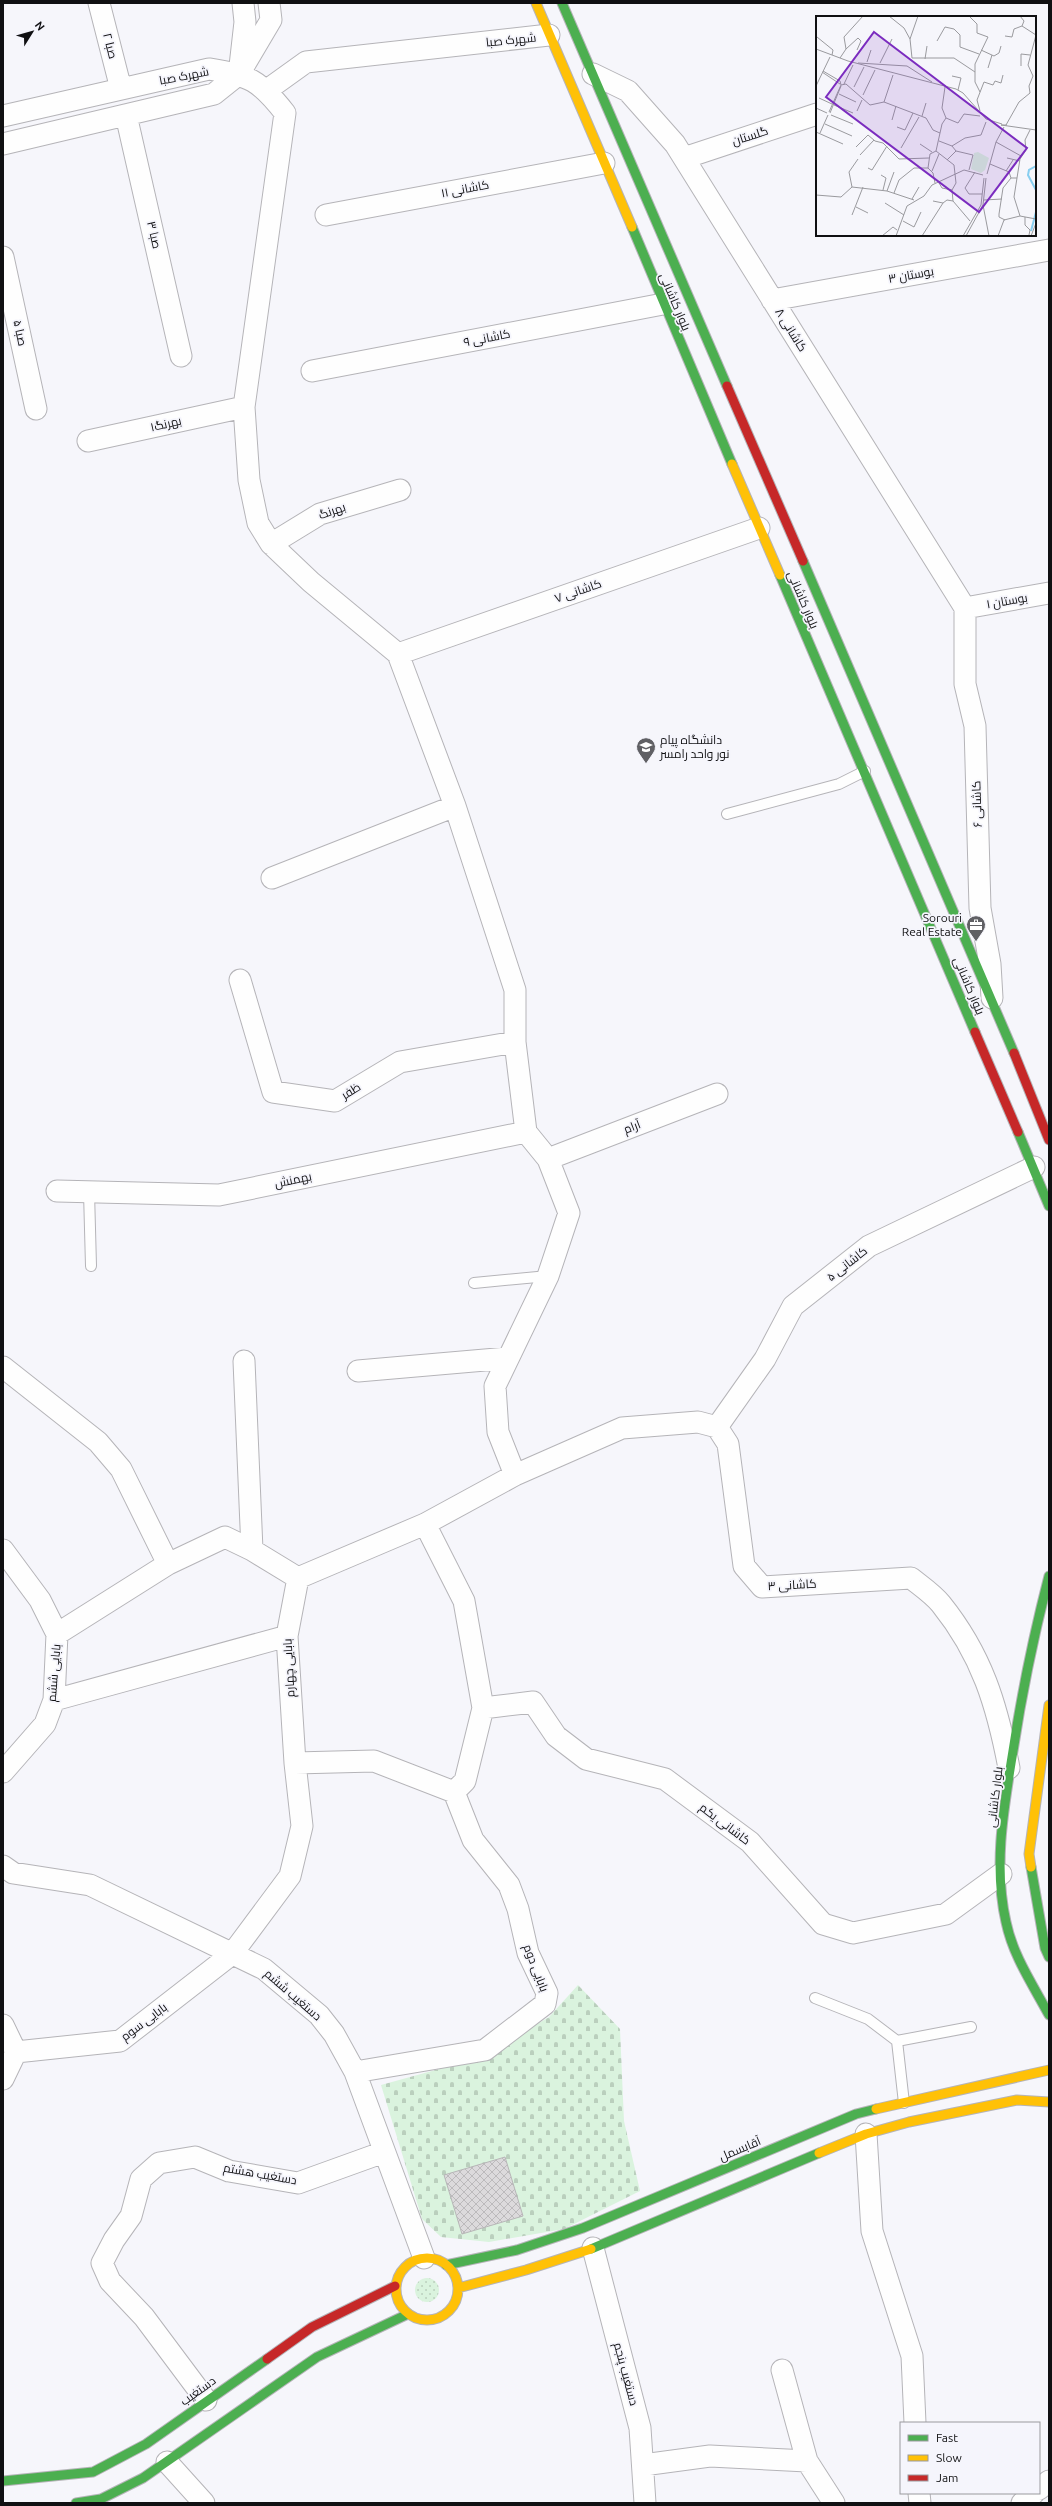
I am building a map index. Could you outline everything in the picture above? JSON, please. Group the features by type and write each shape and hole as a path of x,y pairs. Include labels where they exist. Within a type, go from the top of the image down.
{"main road":[{"name":"بلوار کاشانی","path":"536,3 663,304 772,523 992,1000 1049,1140"},
{"name":"بلوار کاشانی","path":"562,3 692,301 772,523 865,772 1034,1166 1049,1206"},
{"name":"بلوار کاشانی","path":"1049,1576 1036,1628 1010,1771 1003,1818 1001,1874 1006,1922 1021,1961 1049,2015"},
{"path":"1049,1705 1029,1854 1045,1948 1049,1957"},
{"name":"آقابسمل","path":"446,2265 517,2250 583,2228 856,2114 1049,2070"},
{"path":"1036,2073 1041,2082"},
{"path":"458,2288 526,2270 593,2248 866,2134 909,2122 1016,2100 1040,2098 1049,2102"},
{"path":"424,2258 434,2259 446,2265 450,2269 458,2288 456,2298 445,2314 426,2320 408,2314 396,2297 398,2276 405,2267 424,2258"},
{"name":"دستغیب","path":"3,2481 93,2472 146,2444 206,2400 312,2327 396,2286"},
{"path":"76,2503 99,2501 167,2462 317,2357 408,2314"}],"street":[{"name":"صبا ۲","path":"100,3 121,89"},
{"path":"239,74 245,22 244,3"},
{"path":"239,74 270,20 269,3"},
{"name":"شهرک صبا","path":"267,90 306,62 549,35"},
{"name":"شهرک صبا","path":"3,116 209,69 239,74"},
{"name":"شهرک صبا","path":"3,144 214,94 239,74"},
{"path":"239,74 267,90 285,113 244,406 250,480 258,523 271,544 311,582 398,654 455,806 515,990 515,1042 526,1132 548,1159 569,1213 548,1276 495,1386 498,1432 515,1475"},
{"name":"کاشانی ۸","path":"593,74 628,91 675,144 965,608"},
{"name":"گلستان","path":"684,158 816,114"},
{"name":"صبا ۳","path":"126,115 181,356"},
{"name":"کاشانی ۱۱","path":"326,215 604,163"},
{"name":"بوستان ۳","path":"772,300 1049,250"},
{"name":"صبا ۵","path":"3,257 36,409"},
{"name":"کاشانی ۹","path":"312,371 663,304"},
{"name":"۱بهرنگ","path":"88,441 244,406"},
{"name":"بهرنگ","path":"271,544 320,514 400,490"},
{"name":"کاشانی ۷","path":"398,654 772,523"},
{"name":"بوستان ۱","path":"965,608 1049,593"},
{"name":"کاشانی ۶","path":"965,608 965,684 975,726 980,908 990,964 992,1000"},
{"path":"272,878 455,806"},
{"name":"ظفر","path":"240,980 273,1092 335,1101 400,1062 515,1042"},
{"name":"آرام","path":"548,1159 717,1094"},
{"name":"بهمنش","path":"57,1191 219,1195 526,1132"},
{"name":"کاشانی ۵","path":"717,1427 765,1359 793,1306 870,1246 1034,1166"},
{"path":"358,1371 508,1358"},
{"path":"244,1361 252,1550"},
{"path":"3,1367 98,1442 121,1469 168,1564"},
{"path":"57,1634 168,1564 226,1537 252,1550 298,1578 425,1524 515,1475 622,1428 698,1422 717,1427"},
{"name":"کاشانی ۳","path":"717,1427 728,1444 744,1566 762,1587 911,1578 940,1604 976,1657 999,1715 1010,1771"},
{"path":"295,1763 374,1761 454,1792 465,1781 483,1708 464,1601 425,1524"},
{"name":"بابایی ششم","path":"3,1550 40,1600 57,1634 54,1700 45,1724 3,1772"},
{"name":"بابایی چهارم","path":"232,1954 290,1876 302,1826 295,1763 287,1636 298,1578"},
{"path":"54,1700 287,1636"},
{"name":"کاشانی یکم","path":"483,1708 534,1702 556,1736 586,1759 665,1779 750,1842 823,1924 853,1932 946,1914 1001,1874"},
{"name":"بابایی دوم","path":"356,2072 485,2050 545,2004 547,1993 528,1953 518,1909 509,1885 473,1840 454,1792"},
{"name":"دستغیب ششم","path":"3,1866 13,1873 90,1885 264,1969 318,2016 334,2034 356,2072 424,2258"},
{"name":"بابایی سوم","path":"16,2052 120,2041 232,1954"},
{"path":"3,2025 16,2052 3,2079"},
{"path":"866,2134 872,2231 912,2356 915,2422"},
{"name":"دستغیب هشتم","path":"206,2400 144,2317 110,2281 102,2263 114,2240 131,2216 141,2179 159,2163 195,2157 229,2171 298,2183 384,2152"},
{"name":"دستغیب پنجم","path":"593,2248 640,2428 645,2503"},
{"path":"782,2370 807,2461 834,2503"},
{"path":"643,2465 710,2456 807,2461"},
{"path":"167,2462 204,2503"},
{"path":"1040,2488 1049,2481"},
{"path":"1022,2503 1033,2494"}],"lane":[{"path":"727,814 839,784 865,772"},
{"path":"89,1192 91,1266"},
{"path":"474,1283 548,1276"},
{"path":"815,1998 868,2019 897,2041 904,2103"},
{"path":"897,2041 971,2027"}],"green space":[{"path":"578,1985 620,2029 624,2121 640,2191 564,2229 489,2242 441,2237 422,2219 381,2085 479,2058 549,2017"},
{"path":"427,2278 436,2281 439,2290 436,2299 427,2302 418,2299 415,2290 418,2281"}],"building":[{"path":"505,2157 523,2216 462,2234 444,2175"}],"traffic: fast":[{"path":"562,3 727,386"},
{"path":"632,227 732,464"},
{"path":"803,561 1014,1053"},
{"path":"780,575 975,1032"},
{"path":"1018,1132 1049,1206"},
{"path":"1049,1576 1033,1641 1020,1707 1003,1815 1000,1858 1002,1901 1009,1935 1018,1958 1049,2015"},
{"path":"1031,1867 1045,1948 1049,1957"},
{"path":"446,2265 517,2250 583,2228 856,2114 876,2109"},
{"path":"591,2249 819,2153"},
{"path":"76,2503 101,2499 143,2478 317,2357 408,2314"},
{"path":"3,2481 93,2472 146,2444 267,2359"}],"traffic: slow":[{"path":"536,3 632,227"},
{"path":"732,464 780,575"},
{"path":"1031,1867 1029,1854 1049,1705"},
{"path":"876,2109 1049,2070"},
{"path":"819,2153 866,2134 909,2122 1017,2100 1049,2102"},
{"path":"458,2288 526,2270 591,2249"},
{"path":"427,2258 444,2263 449,2267 453,2272 458,2289 453,2306 449,2311 444,2315 427,2320 410,2315 405,2311 401,2306 396,2289 401,2272 405,2267 410,2263 427,2258"}],"traffic: jam":[{"path":"727,386 803,561"},
{"path":"975,1032 1018,1132"},
{"path":"1014,1053 1049,1140"},
{"path":"267,2359 312,2327 395,2286"}],"place":[{"name":"دانشگاه پیام نور واحد رامسر","path":"646,764"},
{"name":"Sorouri Real Estate","path":"976,942"}]}
